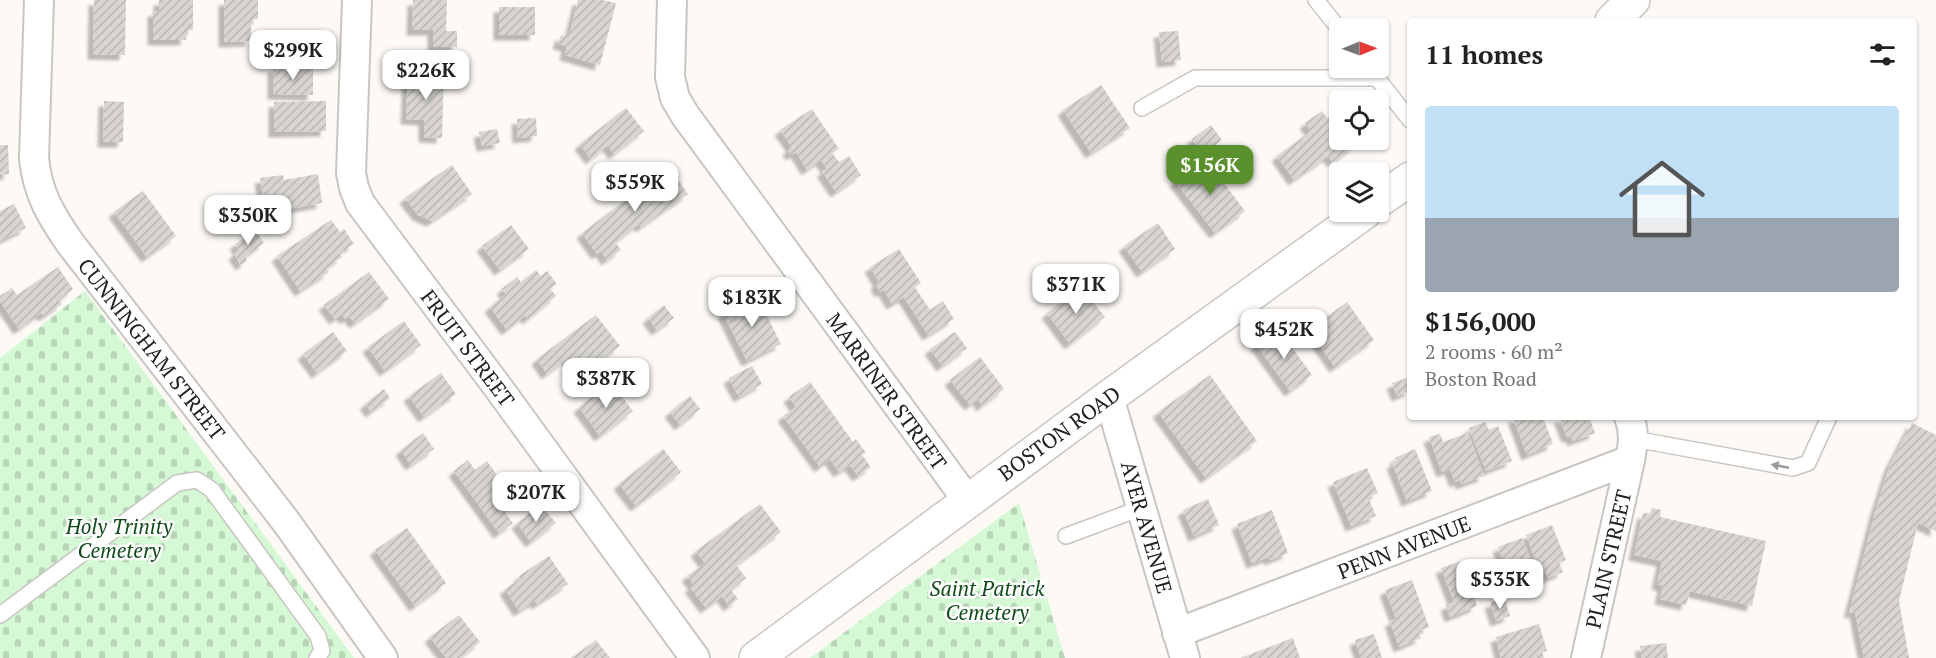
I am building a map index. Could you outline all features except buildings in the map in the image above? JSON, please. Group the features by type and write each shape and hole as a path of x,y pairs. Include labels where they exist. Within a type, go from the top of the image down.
{"main road":[{"path":"1615,18 1633,0"},
{"path":"1389,193 1407,181"},
{"name":"BOSTON ROAD","path":"756,658 1109,397 1351,222"}],"street":[{"name":"CUNNINGHAM STREET","path":"39,0 34,159 37,180 45,203 69,243 287,523 383,658"},
{"name":"FRUIT STREET","path":"357,0 351,173 360,203 497,386 695,658"},
{"name":"MARRINER STREET","path":"672,0 670,77 675,98 685,115 968,501"},
{"name":"AYER AVENUE","path":"1109,397 1181,646"},
{"name":"PENN AVENUE","path":"1181,646 1631,439"},
{"name":"PLAIN STREET","path":"1586,658 1631,439"}],"lane":[{"path":"1316,0 1330,18"},
{"path":"1142,108 1195,78 1329,74"},
{"path":"1377,78 1407,116"},
{"path":"1631,439 1793,468 1808,463 1828,420"},
{"path":"0,615 177,483 197,480 212,490 318,636 322,651 317,658"},
{"path":"1066,536 1141,508"}],"green space":[{"name":"Holy Trinity Cemetery","path":"85,291 354,658 0,658 0,358"},
{"name":"Saint Patrick Cemetery","path":"1019,503 1065,658 810,658"}]}
